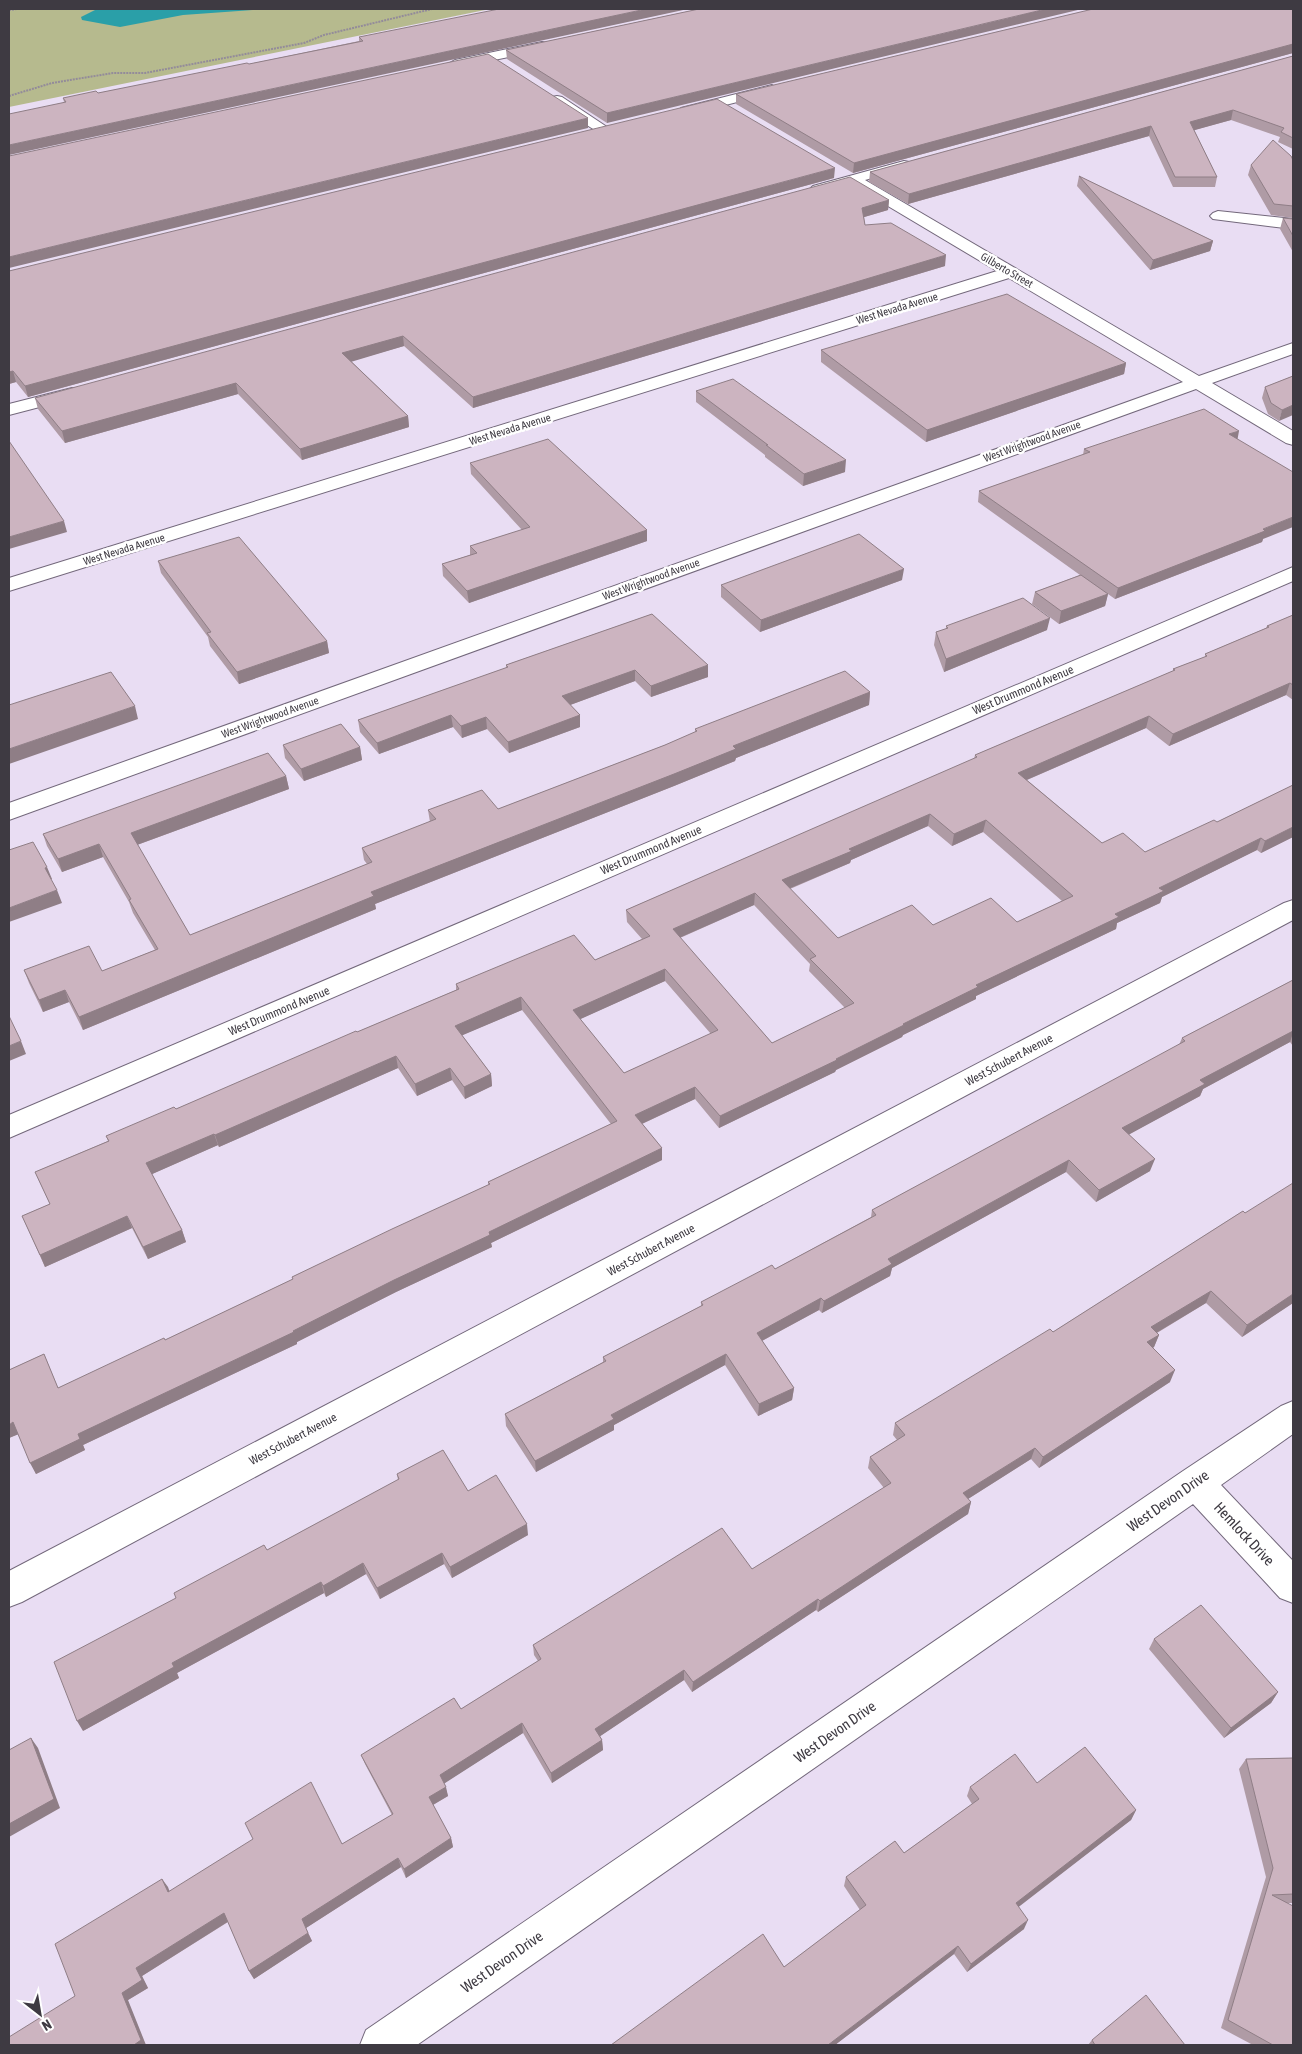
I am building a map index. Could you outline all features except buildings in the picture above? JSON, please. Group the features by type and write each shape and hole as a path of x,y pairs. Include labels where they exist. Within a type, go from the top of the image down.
{"street":[{"path":"443,67 558,42"},
{"path":"491,57 507,67"},
{"path":"672,114 786,86"},
{"path":"548,94 610,130 586,136"},
{"path":"720,102 736,112"},
{"path":"804,193 919,162"},
{"name":"Gilberto Street","path":"833,169 1012,272 1293,439"},
{"path":"1218,216 1293,224"},
{"name":"West Nevada Avenue","path":"9,585 1012,272"},
{"name":"West Wrightwood Avenue","path":"9,812 1293,348"},
{"path":"9,410 85,389"},
{"name":"West Drummond Avenue","path":"9,1127 1293,573"},
{"name":"West Schubert Avenue","path":"9,1590 1293,909"},
{"name":"West Devon Drive","path":"381,2045 1195,1482 1291,1418"},
{"name":"Hemlock Drive","path":"1195,1482 1293,1586"}],"path":[{"path":"9,10 18,9"},
{"path":"9,96 52,83 113,73 145,73 304,42 324,35 432,9"}],"green space":[{"path":"9,9 490,9 9,107"}],"water":[{"path":"97,9 265,9 183,15 120,27 82,20 81,17"}]}
